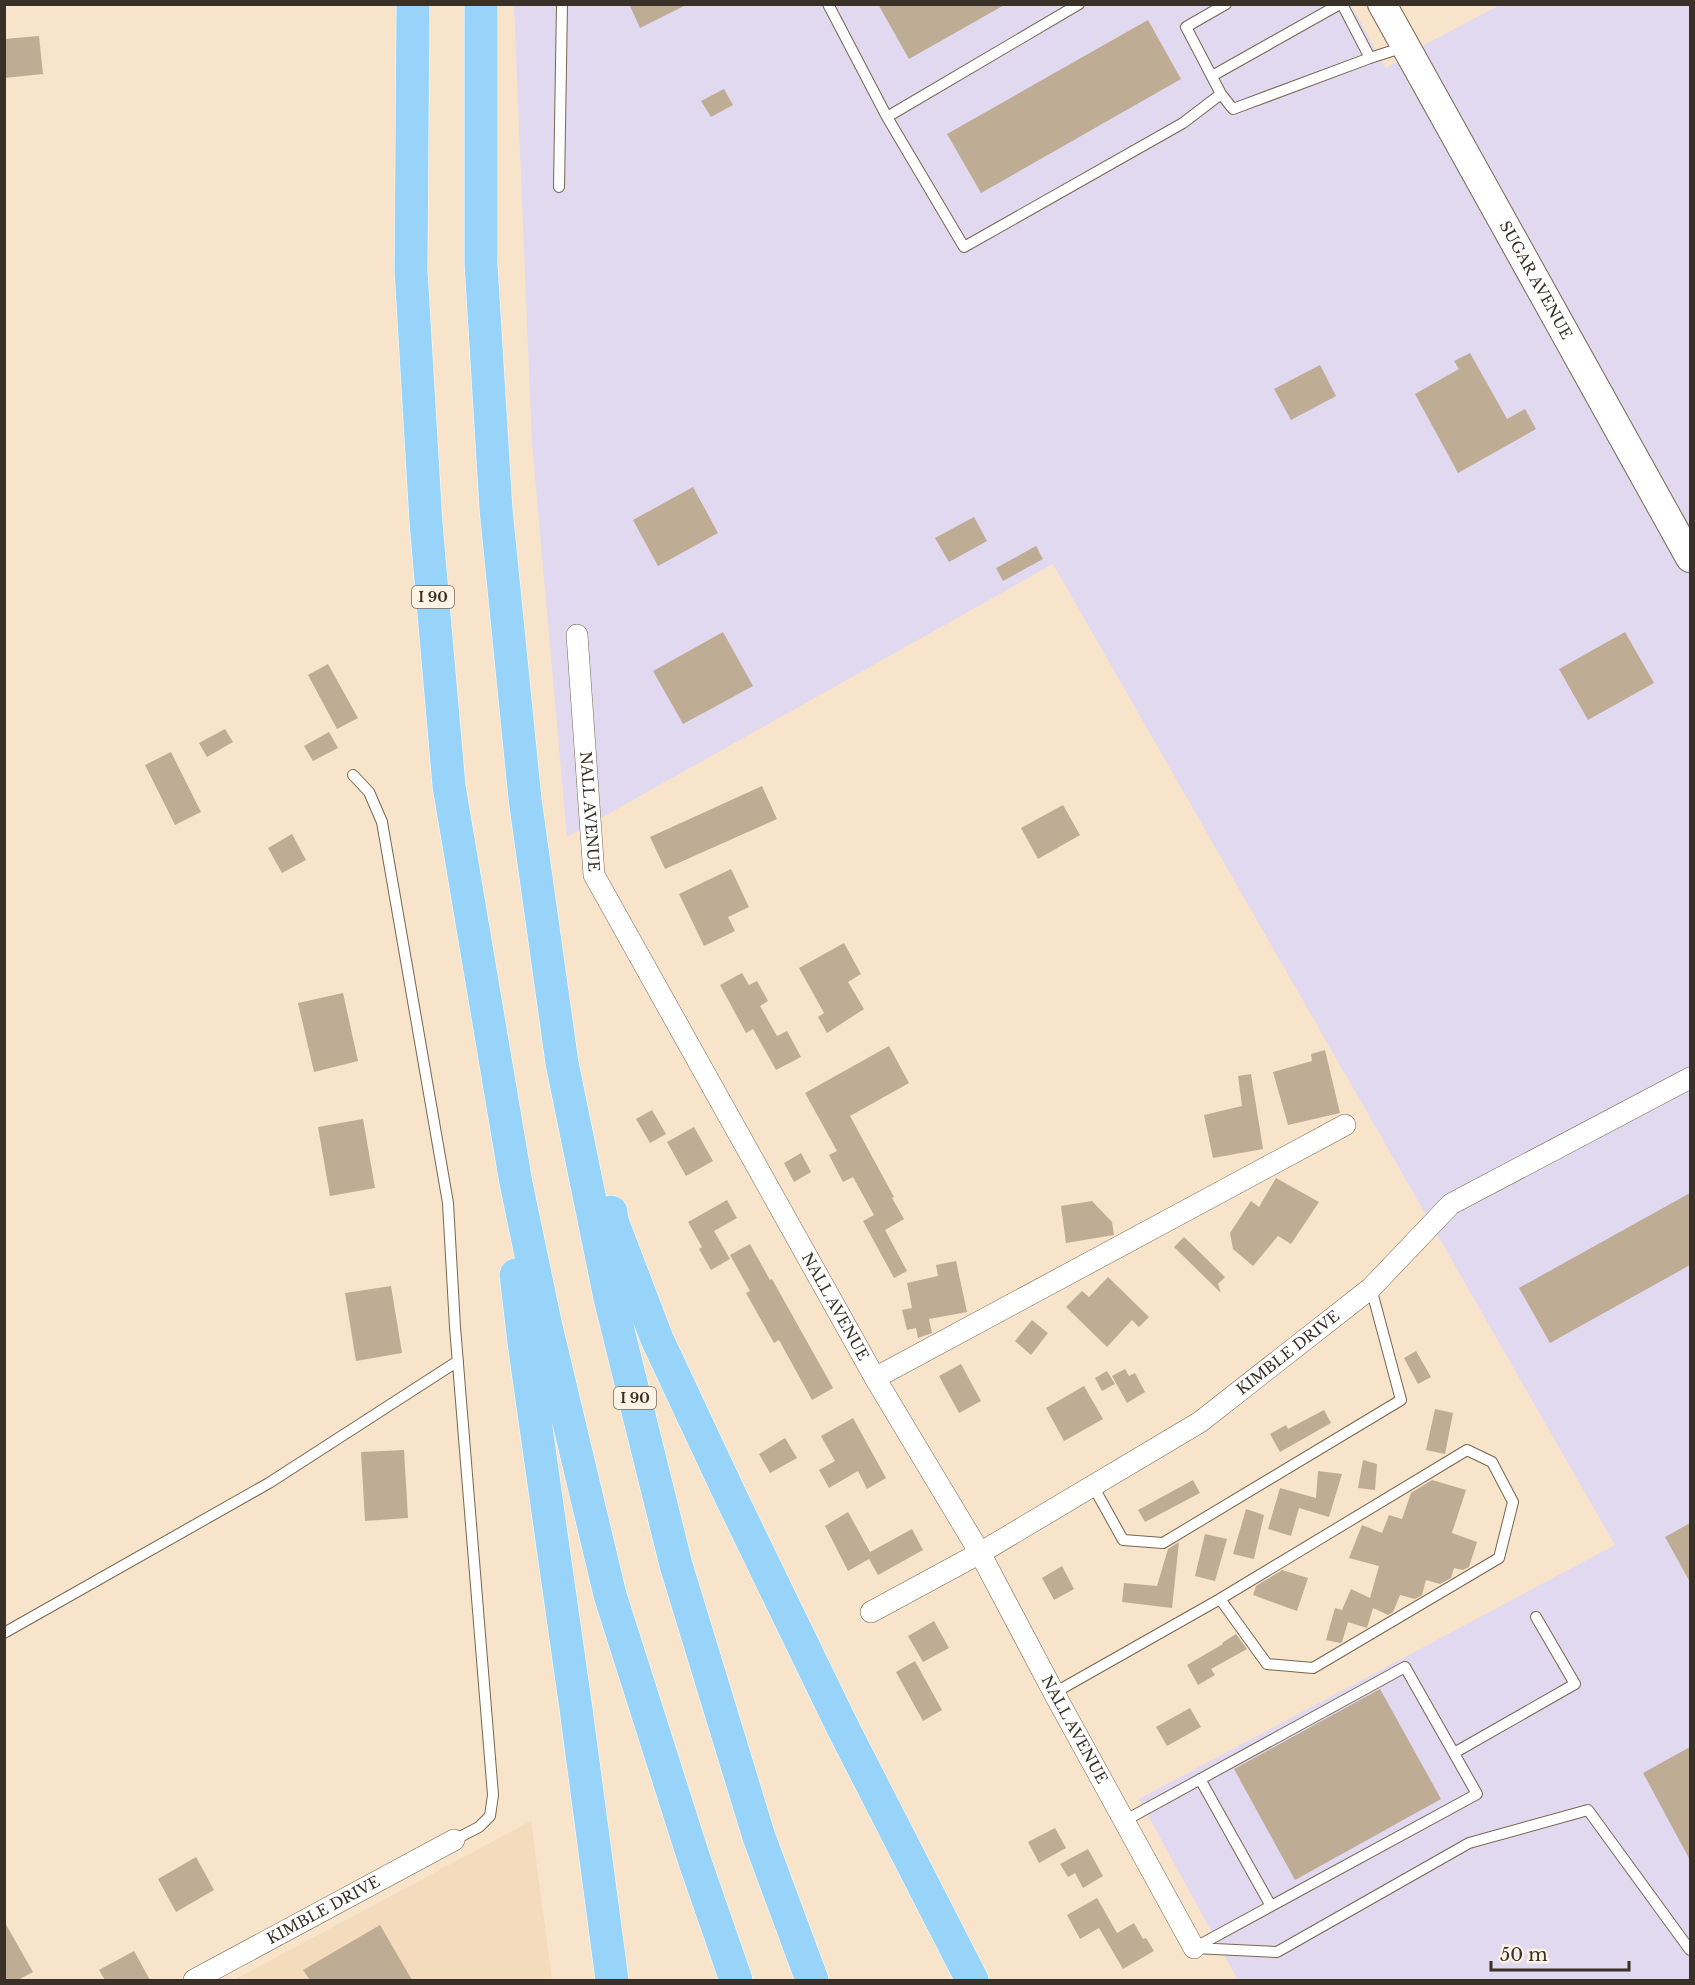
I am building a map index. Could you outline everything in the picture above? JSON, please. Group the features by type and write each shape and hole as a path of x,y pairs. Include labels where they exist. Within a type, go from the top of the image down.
{"highway":[{"name":"I 90","path":"413,4 411,270 426,523 449,786 516,1183 545,1322 610,1595 694,1859 736,1980"},
{"name":"I 90","path":"481,4 481,264 496,509 525,799 562,1063 610,1298 676,1565 759,1837 812,1980"},
{"path":"525,799 612,1221 657,1339 731,1497 843,1728 972,1980"},
{"path":"516,1183 512,1242 524,1343 612,1980"}],"main road":[{"name":"SUGAR AVENUE","path":"1382,4 1690,558"}],"street":[{"name":"NALL AVENUE","path":"577,635 594,875 875,1378 980,1553 1194,1948"},
{"name":"KIMBLE DRIVE","path":"871,1612 980,1553 1200,1422 1371,1288 1451,1204 1690,1078"},
{"path":"875,1378 1345,1125"},
{"name":"KIMBLE DRIVE","path":"194,1980 454,1840"}],"lane":[{"path":"559,187 562,4"},
{"path":"828,4 887,117 964,247 1183,123 1221,93"},
{"path":"887,117 1079,4"},
{"path":"1226,4 1186,27 1221,93 1233,109 1405,47"},
{"path":"1212,76 1341,4 1370,58"},
{"path":"353,775 369,792 382,822 448,1203 458,1361 493,1795 490,1816 479,1827 454,1840"},
{"path":"1093,1486 1123,1540 1163,1543 1401,1400 1371,1288"},
{"path":"4,1633 269,1483 458,1361"},
{"path":"1054,1693 1220,1599 1467,1450 1492,1462 1513,1502 1499,1558 1312,1668 1267,1664 1220,1599"},
{"path":"1454,1753 1575,1684 1536,1617"},
{"path":"1124,1821 1405,1667 1477,1794 1194,1948"},
{"path":"1200,1779 1271,1906"},
{"path":"1194,1948 1277,1952 1469,1843 1588,1810 1690,1950"}],"shaded area":[{"path":"514,5 1351,5 1386,68 1422,46 1500,5 1690,5 1690,1980 1238,1980 1139,1799 1615,1545 1053,564 567,837 532,443"},
{"path":"531,1821 552,1980 234,1980"}],"building":[{"path":"629,4 688,4 640,28"},
{"path":"878,4 1006,4 909,59"},
{"path":"1148,20 1181,79 981,193 947,134"},
{"path":"39,36 43,74 4,78 4,39"},
{"path":"724,89 733,105 711,117 701,101"},
{"path":"1470,353 1507,419 1525,409 1536,429 1458,473 1415,394 1459,369 1454,361"},
{"path":"1320,365 1336,396 1291,420 1274,389"},
{"path":"693,487 718,533 658,566 633,520"},
{"path":"974,517 987,541 949,562 935,538"},
{"path":"1036,546 1043,559 1003,581 996,568"},
{"path":"723,632 753,686 683,724 653,671"},
{"path":"1625,632 1654,683 1588,720 1559,669"},
{"path":"328,664 358,718 337,729 308,675"},
{"path":"225,729 233,742 207,757 199,743"},
{"path":"329,732 338,748 313,761 304,746"},
{"path":"171,752 201,812 175,825 145,765"},
{"path":"762,786 777,819 665,869 650,837"},
{"path":"1063,805 1080,835 1038,859 1021,828"},
{"path":"292,834 306,860 282,873 268,848"},
{"path":"731,869 749,907 728,917 735,931 704,946 679,894"},
{"path":"844,943 861,974 848,982 864,1009 827,1033 818,1017 824,1013 799,968"},
{"path":"742,973 749,985 757,981 768,1001 760,1006 777,1036 787,1031 801,1057 776,1070 753,1029 746,1033 720,985"},
{"path":"343,993 358,1061 314,1072 298,1003"},
{"path":"889,1046 909,1083 850,1116 904,1219 885,1230 907,1271 894,1278 863,1221 874,1215 853,1177 843,1182 829,1155 837,1151 805,1093"},
{"path":"1325,1050 1340,1113 1288,1125 1273,1072 1312,1061 1311,1054"},
{"path":"1251,1074 1263,1149 1213,1158 1204,1115 1242,1106 1238,1076"},
{"path":"652,1110 666,1134 650,1143 636,1119"},
{"path":"363,1119 375,1188 330,1196 318,1127"},
{"path":"694,1127 713,1161 686,1176 667,1142"},
{"path":"801,1153 811,1172 794,1182 784,1163"},
{"path":"1276,1178 1319,1202 1291,1244 1278,1236 1253,1266 1233,1249 1230,1233 1251,1201 1259,1207"},
{"path":"1690,1193 1690,1265 1550,1343 1519,1288"},
{"path":"727,1200 737,1218 714,1231 730,1259 711,1270 699,1249 702,1247 688,1222"},
{"path":"1092,1201 1112,1222 1114,1235 1066,1243 1061,1206"},
{"path":"1184,1237 1225,1277 1218,1284 1221,1293 1174,1247"},
{"path":"750,1244 833,1388 812,1400 779,1340 774,1343 746,1293 750,1291 730,1255"},
{"path":"956,1261 967,1312 929,1319 932,1333 918,1338 916,1328 907,1330 902,1310 912,1308 907,1283 938,1276 936,1265"},
{"path":"1108,1277 1149,1317 1139,1327 1132,1320 1107,1347 1066,1307 1082,1291 1089,1297"},
{"path":"391,1286 402,1353 356,1361 345,1293"},
{"path":"1032,1320 1048,1333 1031,1355 1015,1341"},
{"path":"1416,1351 1431,1377 1418,1384 1404,1358"},
{"path":"961,1364 981,1401 959,1413 939,1376"},
{"path":"1125,1369 1129,1376 1135,1373 1145,1392 1127,1403 1112,1376"},
{"path":"1107,1371 1115,1384 1102,1391 1095,1378"},
{"path":"1084,1386 1103,1419 1064,1441 1046,1408"},
{"path":"1435,1409 1453,1413 1445,1454 1426,1450"},
{"path":"1324,1410 1331,1423 1280,1452 1270,1434 1286,1425 1288,1429"},
{"path":"853,1418 886,1478 867,1489 858,1471 829,1488 819,1470 835,1461 821,1436"},
{"path":"785,1438 797,1458 770,1473 759,1454"},
{"path":"404,1450 408,1518 365,1521 361,1452"},
{"path":"1363,1460 1377,1464 1375,1490 1358,1488"},
{"path":"1318,1471 1342,1474 1329,1517 1299,1508 1291,1536 1268,1529 1280,1488 1316,1498"},
{"path":"1193,1480 1200,1493 1145,1522 1138,1510"},
{"path":"1432,1480 1466,1490 1452,1533 1477,1542 1469,1567 1463,1570 1454,1568 1451,1578 1440,1584 1426,1580 1422,1595 1415,1599 1400,1595 1393,1612 1388,1615 1373,1608 1367,1628 1348,1622 1342,1642 1326,1640 1335,1608 1342,1610 1351,1589 1370,1598 1379,1566 1349,1558 1362,1525 1382,1533 1389,1515 1402,1519 1411,1493"},
{"path":"1246,1509 1264,1515 1254,1559 1233,1554"},
{"path":"848,1512 870,1552 912,1529 923,1550 878,1575 869,1559 848,1571 825,1526"},
{"path":"1690,1523 1690,1582 1665,1537"},
{"path":"1205,1534 1227,1539 1215,1581 1195,1576"},
{"path":"1179,1542 1172,1608 1122,1602 1124,1583 1157,1586 1168,1549"},
{"path":"1062,1566 1074,1589 1054,1600 1042,1578"},
{"path":"1282,1570 1308,1578 1297,1611 1253,1595 1256,1586"},
{"path":"934,1621 949,1648 923,1662 908,1636"},
{"path":"1236,1634 1247,1649 1211,1669 1215,1675 1198,1685 1187,1665"},
{"path":"915,1661 942,1710 923,1721 896,1672"},
{"path":"1380,1689 1441,1799 1295,1880 1234,1769"},
{"path":"1190,1708 1201,1727 1167,1746 1156,1727"},
{"path":"1690,1747 1690,1860 1643,1773"},
{"path":"1055,1828 1066,1848 1039,1863 1028,1842"},
{"path":"1088,1849 1103,1876 1083,1888 1075,1873 1068,1877 1060,1864"},
{"path":"196,1857 214,1890 176,1912 158,1879"},
{"path":"1097,1898 1117,1933 1134,1923 1143,1939 1146,1938 1154,1951 1123,1969 1099,1928 1080,1939 1067,1915"},
{"path":"4,1921 33,1972 18,1980 4,1980"},
{"path":"380,1925 412,1980 310,1980 303,1970"},
{"path":"134,1951 150,1980 105,1980 99,1970"}]}
